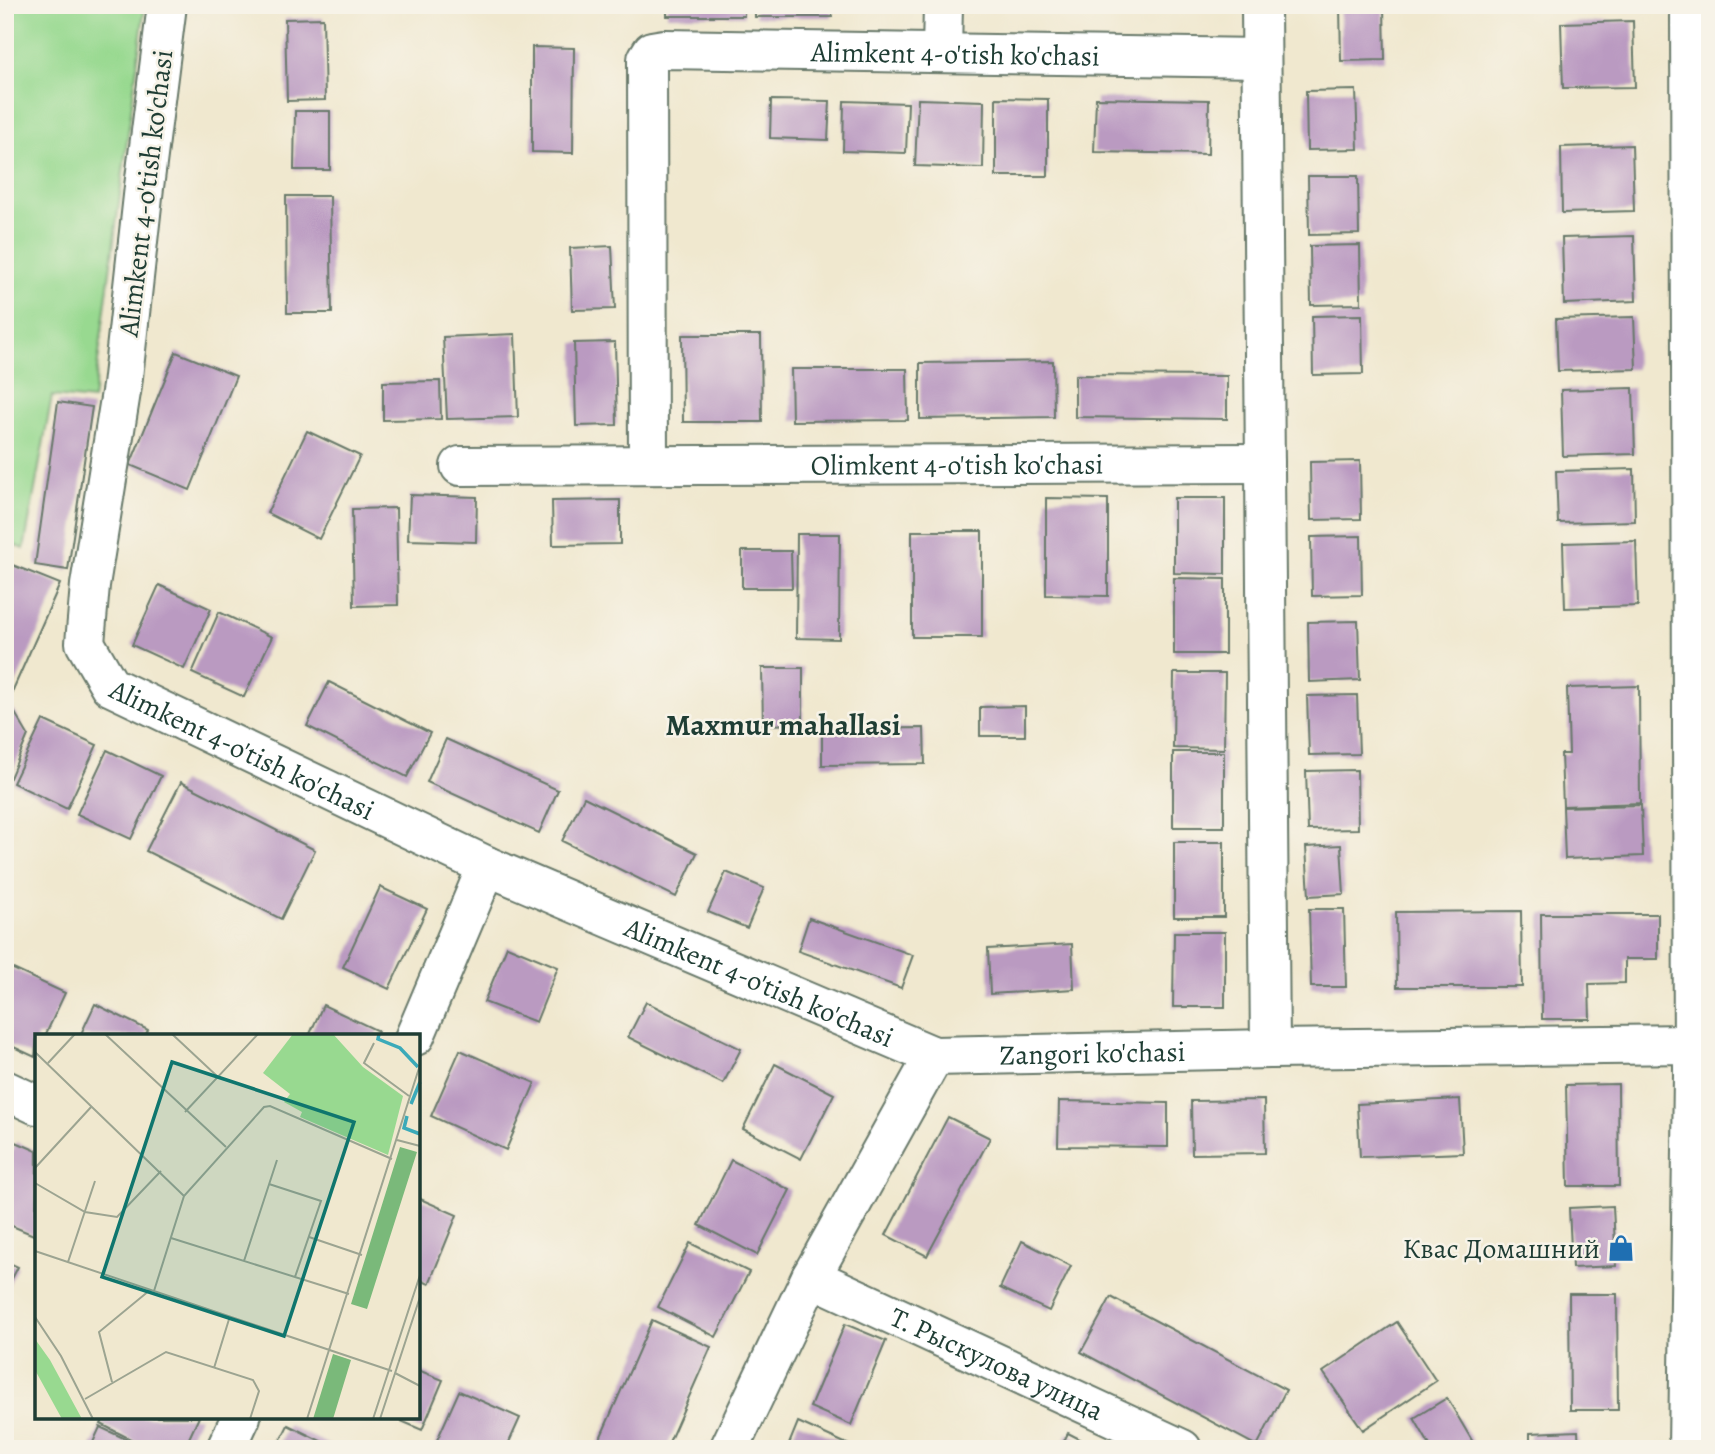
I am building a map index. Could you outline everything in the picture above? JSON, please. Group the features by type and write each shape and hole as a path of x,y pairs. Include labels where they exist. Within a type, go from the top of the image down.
{"street":[{"name":"Alimkent 4-o'tish ko'chasi","path":"167,5 122,386 90,585 85,643 110,686 487,866 934,1056"},
{"path":"942,52 943,5"},
{"path":"1261,5 1270,1049"},
{"path":"1688,1449 1698,1067 1701,435 1690,5"},
{"name":"Alimkent 4-o'tish ko'chasi","path":"648,465 647,60 652,51 942,52 1261,58"},
{"name":"Olimkent 4-o'tish ko'chasi","path":"460,466 1265,463"},
{"path":"416,1034 487,866"},
{"name":"Zangori ko'chasi","path":"934,1056 1270,1049 1698,1067"},
{"path":"729,1449 811,1277 934,1056"},
{"path":"5,1090 35,1104"},
{"name":"Т. Рыскулова улица","path":"811,1277 1182,1449"},
{"path":"226,1449 240,1419"}],"green space":[{"path":"5,5 145,5 93,400 52,396 24,549 5,542"}],"building":[{"path":"667,5 744,5 744,16 667,16"},
{"path":"755,5 832,5 832,17 755,17"},
{"path":"1076,5 1216,5 1216,9 1076,9"},
{"path":"1340,5 1384,5 1385,60 1341,61"},
{"path":"323,18 325,100 287,101 285,19"},
{"path":"1633,21 1635,87 1563,88 1561,23"},
{"path":"532,47 574,48 573,153 532,152"},
{"path":"1356,90 1358,149 1307,150 1306,91"},
{"path":"996,98 1048,99 1048,176 996,176"},
{"path":"1096,98 1209,100 1208,154 1094,152"},
{"path":"918,99 984,101 983,168 915,166"},
{"path":"771,100 830,101 828,140 770,138"},
{"path":"844,101 908,103 906,153 843,151"},
{"path":"295,111 330,111 330,170 294,170"},
{"path":"1632,145 1634,211 1562,213 1561,147"},
{"path":"1308,176 1358,176 1359,234 1309,235"},
{"path":"286,196 330,196 332,313 287,313"},
{"path":"1634,236 1636,301 1564,304 1562,238"},
{"path":"1360,245 1361,304 1311,305 1310,246"},
{"path":"612,246 615,309 572,310 570,248"},
{"path":"1362,315 1363,374 1313,375 1312,316"},
{"path":"1634,317 1636,369 1558,371 1556,319"},
{"path":"515,334 518,417 447,419 443,337"},
{"path":"682,335 761,335 762,422 683,422"},
{"path":"615,342 617,425 576,426 574,343"},
{"path":"176,352 236,376 190,490 130,465"},
{"path":"1053,361 1054,417 920,419 920,363"},
{"path":"791,369 907,369 908,420 792,421"},
{"path":"1075,375 1227,376 1227,419 1075,417"},
{"path":"440,381 441,419 383,420 383,382"},
{"path":"1633,388 1635,454 1563,456 1561,390"},
{"path":"58,402 92,407 68,570 35,565"},
{"path":"307,431 360,456 319,539 267,513"},
{"path":"1360,461 1361,519 1311,520 1310,462"},
{"path":"1634,469 1635,521 1558,523 1556,471"},
{"path":"410,495 477,497 476,542 408,540"},
{"path":"1046,498 1108,499 1108,596 1046,595"},
{"path":"1174,498 1225,498 1225,574 1174,573"},
{"path":"620,500 620,544 553,545 552,501"},
{"path":"396,508 398,605 354,606 352,509"},
{"path":"912,531 982,531 982,637 912,637"},
{"path":"797,534 840,534 839,639 796,638"},
{"path":"1361,536 1362,595 1312,596 1311,537"},
{"path":"1636,541 1638,606 1565,608 1563,543"},
{"path":"742,551 791,551 792,588 742,588"},
{"path":"5,562 60,584 8,701 28,735 10,778 5,782"},
{"path":"1174,578 1225,579 1225,654 1174,654"},
{"path":"159,585 211,609 184,669 132,645"},
{"path":"219,612 272,637 244,697 192,673"},
{"path":"1358,621 1360,680 1309,682 1308,622"},
{"path":"762,668 803,668 803,724 763,725"},
{"path":"1174,673 1225,673 1224,749 1173,748"},
{"path":"329,682 430,733 407,777 307,726"},
{"path":"1639,686 1640,803 1563,806 1561,754 1569,754 1567,688"},
{"path":"1357,695 1359,754 1309,755 1307,696"},
{"path":"1025,706 1025,736 980,736 980,707"},
{"path":"43,720 97,745 67,809 13,783"},
{"path":"924,728 925,764 822,765 822,729"},
{"path":"446,739 558,790 539,833 427,782"},
{"path":"107,750 161,776 131,839 77,814"},
{"path":"1173,752 1224,752 1224,827 1173,827"},
{"path":"1357,770 1358,829 1308,830 1306,771"},
{"path":"181,782 315,850 281,919 146,851"},
{"path":"584,797 697,853 676,897 562,841"},
{"path":"1641,805 1643,856 1565,859 1563,807"},
{"path":"1174,842 1224,842 1224,917 1174,917"},
{"path":"1341,845 1344,894 1309,896 1306,847"},
{"path":"726,872 764,888 747,928 708,912"},
{"path":"380,887 427,909 389,989 343,967"},
{"path":"1309,909 1344,909 1346,987 1311,987"},
{"path":"1521,911 1522,987 1397,987 1396,912"},
{"path":"1541,914 1658,914 1658,959 1625,959 1625,983 1589,984 1590,1019 1542,1019"},
{"path":"809,918 913,955 901,988 798,951"},
{"path":"1174,932 1225,932 1225,1007 1173,1007"},
{"path":"1072,944 1074,989 990,994 988,949"},
{"path":"507,946 558,967 536,1022 484,1002"},
{"path":"11,968 65,993 46,1034 35,1034 35,1057 5,1043 5,981"},
{"path":"646,1002 741,1049 723,1084 628,1037"},
{"path":"95,1004 148,1030 146,1034 81,1034"},
{"path":"323,1005 378,1031 377,1034 310,1034"},
{"path":"460,1050 535,1083 506,1150 431,1116"},
{"path":"775,1064 834,1094 801,1159 743,1129"},
{"path":"1618,1084 1619,1186 1568,1186 1566,1085"},
{"path":"1460,1099 1463,1153 1360,1157 1357,1104"},
{"path":"1264,1100 1265,1153 1192,1154 1191,1101"},
{"path":"1059,1101 1168,1103 1168,1147 1058,1146"},
{"path":"948,1117 990,1138 927,1256 886,1235"},
{"path":"16,1142 35,1150 35,1236 5,1223 5,1166"},
{"path":"731,1160 790,1190 757,1255 699,1225"},
{"path":"420,1199 457,1215 429,1284 420,1280"},
{"path":"1613,1206 1616,1266 1572,1268 1569,1208"},
{"path":"1022,1241 1071,1266 1049,1311 1000,1288"},
{"path":"690,1243 749,1272 716,1337 658,1307"},
{"path":"5,1261 18,1267 5,1292"},
{"path":"1569,1294 1617,1294 1618,1410 1570,1410"},
{"path":"1111,1297 1286,1390 1257,1446 1081,1352"},
{"path":"652,1320 711,1347 666,1449 611,1449 598,1443"},
{"path":"1397,1322 1436,1381 1363,1430 1323,1372"},
{"path":"845,1324 886,1341 851,1425 810,1407"},
{"path":"420,1371 443,1380 422,1430 397,1419 420,1419"},
{"path":"459,1391 520,1418 506,1449 433,1449"},
{"path":"1447,1398 1477,1449 1432,1449 1414,1418"},
{"path":"104,1419 198,1419 184,1449 150,1449 101,1424"},
{"path":"798,1422 858,1449 787,1449"},
{"path":"288,1425 337,1449 276,1449"},
{"path":"100,1427 147,1449 90,1449"},
{"path":"1578,1431 1579,1449 1530,1449 1530,1433"},
{"path":"1068,1433 1099,1449 1060,1449"}],"place":[{"name":"Квас Домашний","path":"1621,1248"}],"district":[{"name":"Maxmur mahallasi","path":"783,725"}]}
